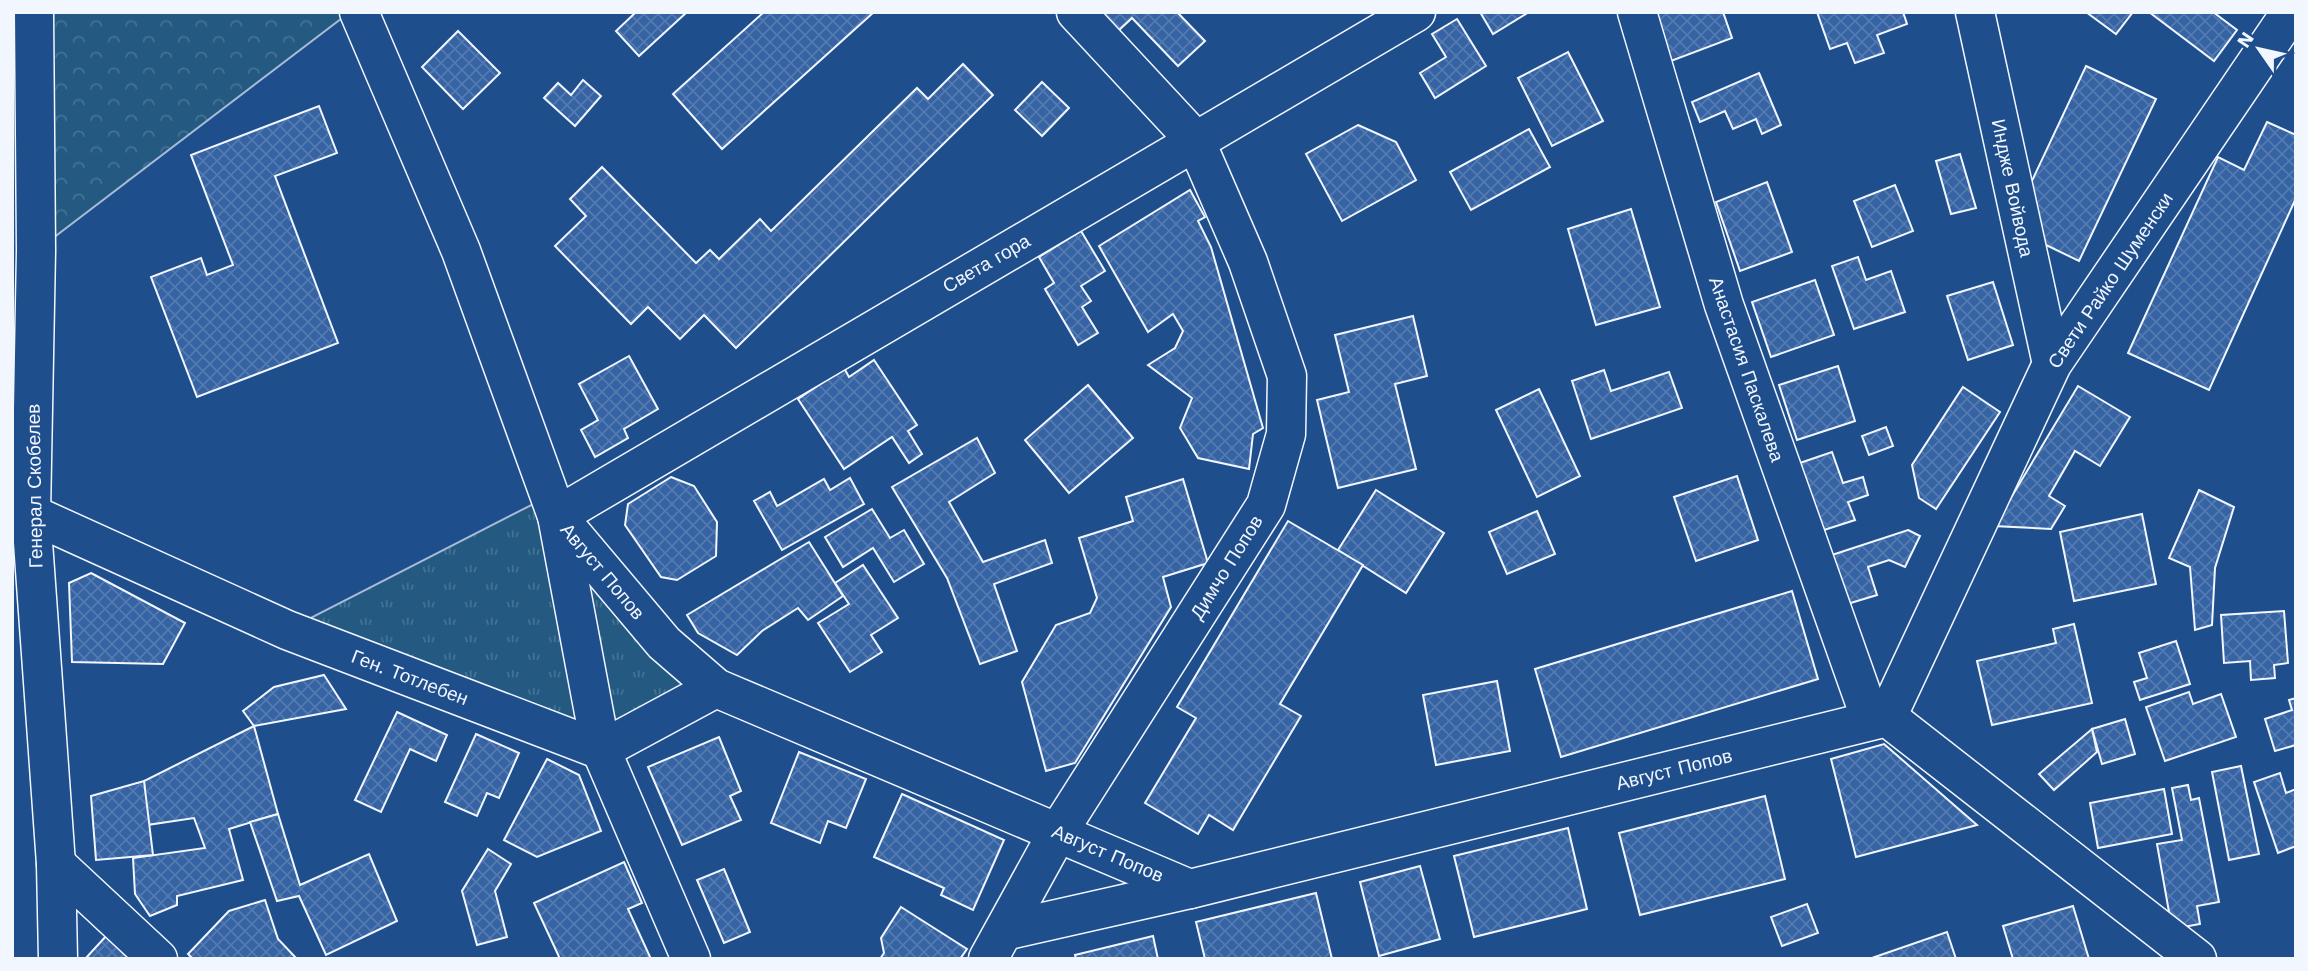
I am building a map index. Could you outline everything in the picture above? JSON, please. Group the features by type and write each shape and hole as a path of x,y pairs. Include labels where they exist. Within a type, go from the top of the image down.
{"street":[{"name":"Генерал Скобелев","path":"34,12 23,204 22,517 56,864 58,959"},
{"name":"Август Попов","path":"359,12 461,251 556,516 664,643 716,688 1190,889 1879,718"},
{"name":"Димчо Попов","path":"996,945 1058,832 1266,505 1286,434 1287,376 1248,262 1195,140 1076,12"},
{"name":"Света гора","path":"556,516 1416,12"},
{"name":"Анастасия Паскалева","path":"1637,12 1724,305 1879,718"},
{"name":"Индже Войвода","path":"1975,12 2052,364"},
{"name":"Свети Райко Шуменски","path":"1879,718 2052,364 2291,12"},
{"path":"556,516 601,750 691,959"},
{"name":"Ген. Тотлебен","path":"22,517 287,630 601,750"},
{"path":"601,750 716,688"},
{"path":"1879,718 2197,959"},
{"path":"56,864 158,959"},
{"path":"996,945 1190,889"}],"green space":[{"path":"34,12 350,12 36,251"},
{"path":"547,497 716,688 601,750 287,630"}],"building":[{"path":"636,12 687,12 639,56 616,31"},
{"path":"764,12 874,12 722,149 673,94"},
{"path":"1100,12 1177,12 1205,41 1178,66 1132,18 1118,31"},
{"path":"1480,12 1529,12 1493,34"},
{"path":"1653,12 1723,12 1732,38 1671,61"},
{"path":"1817,12 1903,12 1907,24 1877,35 1884,53 1855,63 1847,43 1830,49"},
{"path":"2086,12 2133,12 2116,34"},
{"path":"2149,12 2213,12 2237,30 2214,61"},
{"path":"1457,19 1486,66 1435,98 1420,73 1446,57 1432,34"},
{"path":"458,31 500,73 463,109 422,67"},
{"path":"1568,52 1603,121 1552,146 1518,78"},
{"path":"963,64 993,95 736,348 704,315 680,339 648,307 631,324 555,246 586,216 570,199 602,167 696,263 710,250 719,259 760,219 771,231 917,88 928,99"},
{"path":"2086,66 2156,99 2079,261 2044,244 2030,185"},
{"path":"1759,73 1781,125 1762,134 1756,119 1733,129 1725,111 1700,122 1692,102"},
{"path":"583,80 601,96 575,126 544,98 558,83 571,95"},
{"path":"1042,82 1069,108 1042,136 1015,110"},
{"path":"319,106 337,153 275,176 338,343 197,397 151,277 201,258 207,275 233,265 191,155"},
{"path":"2267,122 2296,135 2296,198 2209,390 2128,353 2218,157 2244,170"},
{"path":"1358,125 1396,142 1416,180 1342,221 1306,154"},
{"path":"1529,129 1550,167 1471,210 1450,172"},
{"path":"1960,154 1976,208 1951,214 1936,161"},
{"path":"1767,182 1792,252 1740,271 1716,202"},
{"path":"1895,185 1913,231 1872,247 1854,201"},
{"path":"1190,190 1205,217 1198,221 1211,247 1263,428 1253,434 1249,469 1198,458 1180,428 1192,398 1148,365 1175,348 1183,331 1173,314 1148,332 1099,246"},
{"path":"1631,209 1660,307 1596,325 1568,229"},
{"path":"1081,231 1105,271 1081,286 1091,301 1082,307 1098,333 1078,345 1045,289 1054,283 1039,257"},
{"path":"1858,257 1866,280 1891,271 1905,312 1854,329 1832,266"},
{"path":"1815,280 1834,335 1771,357 1752,302"},
{"path":"1993,282 2013,345 1968,360 1947,296"},
{"path":"1413,316 1427,376 1395,384 1416,469 1338,488 1317,400 1349,392 1335,335"},
{"path":"629,356 658,409 624,429 628,438 595,457 581,430 598,420 579,384"},
{"path":"874,360 917,425 908,431 922,454 909,463 892,437 844,469 798,399 844,368 849,377"},
{"path":"1838,366 1855,421 1797,440 1779,385"},
{"path":"1604,370 1611,391 1669,372 1682,408 1591,439 1572,381"},
{"path":"1088,385 1133,438 1069,493 1025,440"},
{"path":"2078,386 2130,417 2100,466 2075,451 2049,496 2065,506 2051,529 1994,526"},
{"path":"1963,387 2000,412 1936,509 1919,498 1912,465"},
{"path":"1539,389 1580,476 1537,497 1496,410"},
{"path":"1886,427 1893,446 1869,455 1862,436"},
{"path":"977,438 995,473 949,502 983,562 1045,540 1052,563 994,584 1017,651 980,664 947,578 892,487"},
{"path":"1832,452 1843,483 1863,477 1868,495 1848,502 1855,520 1821,531 1800,463"},
{"path":"1737,476 1758,540 1696,561 1674,497"},
{"path":"671,477 694,486 717,522 716,556 677,580 661,577 625,525 628,504"},
{"path":"850,478 864,504 782,550 754,501 770,492 777,506 824,479 830,490"},
{"path":"1183,479 1208,563 1163,577 1171,607 1075,763 1046,771 1022,682 1056,625 1090,613 1097,598 1079,538 1133,521 1126,497"},
{"path":"1376,490 1444,533 1406,593 1338,550"},
{"path":"2199,490 2234,507 2215,568 2212,625 2195,630 2190,567 2169,558"},
{"path":"872,509 890,538 904,530 924,564 894,582 873,548 843,567 825,537"},
{"path":"1537,511 1555,554 1507,574 1489,532"},
{"path":"2142,514 2156,584 2074,601 2060,532"},
{"path":"1288,521 1363,565 1280,704 1301,716 1233,830 1209,815 1198,834 1145,803 1196,718 1177,707"},
{"path":"1908,530 1920,536 1905,567 1889,560 1868,567 1877,595 1844,605 1829,556"},
{"path":"809,542 843,596 808,620 798,608 762,631 737,655 698,633 687,615"},
{"path":"863,565 898,618 871,635 882,652 850,672 818,623 849,604 835,583"},
{"path":"91,573 185,623 163,664 72,662 69,583"},
{"path":"1792,591 1818,679 1561,757 1535,669"},
{"path":"2284,611 2288,663 2274,665 2275,678 2251,680 2250,661 2224,663 2221,615"},
{"path":"2074,624 2092,703 1992,725 1977,661 2056,643 2053,629"},
{"path":"2176,641 2190,684 2140,700 2134,682 2147,678 2139,653"},
{"path":"324,675 346,709 254,726 243,711 274,687"},
{"path":"1497,681 1510,751 1436,765 1423,695"},
{"path":"2189,692 2193,704 2221,694 2236,737 2165,761 2146,707"},
{"path":"2296,698 2296,745 2275,751 2265,719 2292,710 2289,700"},
{"path":"397,712 447,735 436,761 410,749 381,812 355,800"},
{"path":"2125,719 2135,754 2102,764 2092,729"},
{"path":"254,726 278,814 229,829 243,880 177,896 177,905 150,916 135,894 133,858 205,848 194,818 147,825 144,781"},
{"path":"2092,729 2097,752 2054,790 2039,774"},
{"path":"476,734 519,753 499,798 487,793 477,816 445,802"},
{"path":"719,737 741,791 730,796 741,820 682,845 648,767"},
{"path":"1884,744 1977,825 1856,857 1831,759"},
{"path":"799,752 866,779 846,828 828,821 820,843 771,823"},
{"path":"547,759 579,775 601,831 537,857 504,840"},
{"path":"2241,766 2259,854 2229,860 2212,772"},
{"path":"2280,773 2286,793 2296,789 2296,846 2278,853 2254,782"},
{"path":"144,781 153,855 96,860 91,796"},
{"path":"2188,785 2191,800 2199,798 2219,902 2197,906 2200,924 2172,929 2157,844 2182,840 2172,788"},
{"path":"2164,789 2172,834 2098,848 2090,803"},
{"path":"902,794 1004,840 973,910 941,895 944,888 874,857"},
{"path":"1765,796 1785,879 1640,915 1619,833"},
{"path":"278,814 300,885 369,854 397,921 326,955 299,896 277,901 250,822"},
{"path":"1568,828 1587,909 1474,937 1454,856"},
{"path":"488,849 511,864 495,891 507,937 477,945 462,891"},
{"path":"624,862 642,903 628,909 651,959 560,959 534,903"},
{"path":"1420,866 1440,939 1379,956 1360,882"},
{"path":"724,869 750,932 724,943 697,880"},
{"path":"1316,893 1332,959 1205,959 1196,922"},
{"path":"265,900 278,939 297,959 193,959 188,954 229,911"},
{"path":"1807,904 1818,933 1782,946 1771,917"},
{"path":"2073,906 2089,959 2013,959 2003,926"},
{"path":"901,907 967,949 960,959 880,959 884,953 881,938"},
{"path":"1947,932 1956,959 1869,959"},
{"path":"107,935 130,959 85,959"},
{"path":"1153,936 1158,959 1076,959 1075,955"}]}
